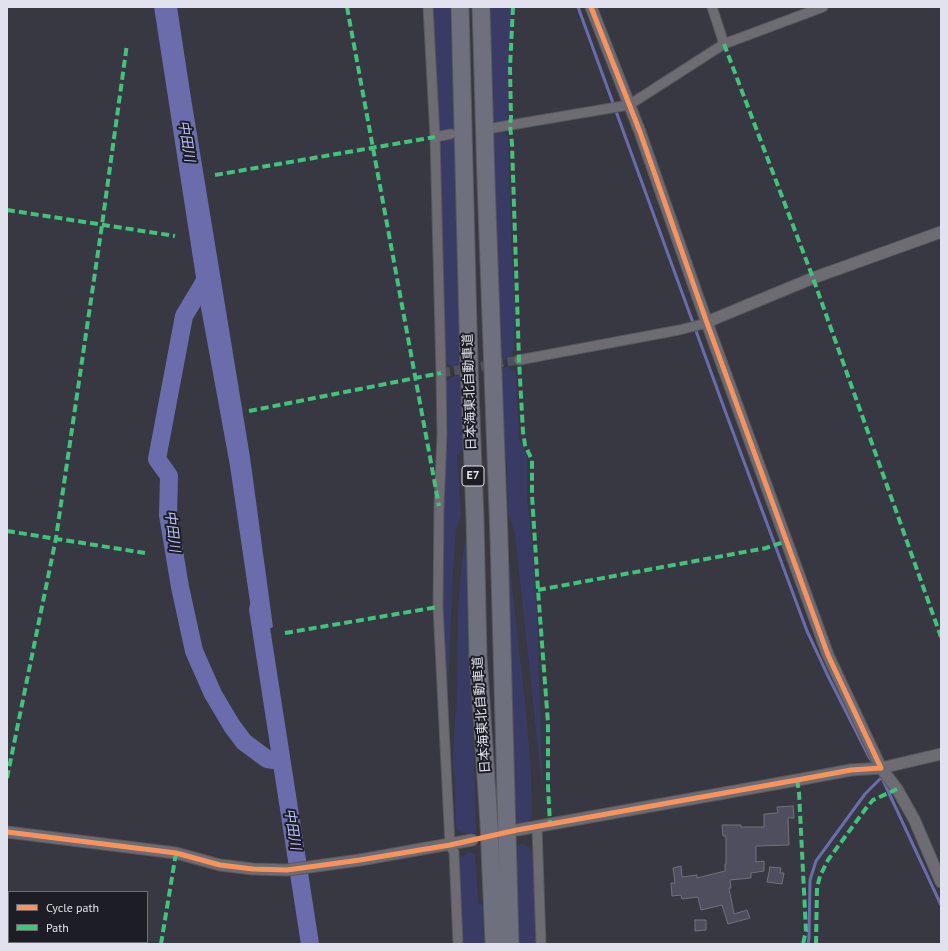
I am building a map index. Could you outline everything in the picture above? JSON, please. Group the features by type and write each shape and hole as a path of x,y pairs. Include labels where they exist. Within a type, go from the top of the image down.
{"highway":[{"name":"日本海東北自動車道","path":"460,7 478,656 489,824 494,944"},
{"name":"日本海東北自動車道","path":"482,7 510,944"}],"street":[{"path":"428,7 435,137 442,435 439,506 438,607 450,845 454,852 458,944"},
{"path":"591,7 629,105 828,654 881,768 897,789 914,819 941,882"},
{"path":"712,7 724,44"},
{"path":"493,128 629,105 724,44 823,7"},
{"path":"435,137 450,134"},
{"path":"519,360 679,330 707,323 813,278 941,232"},
{"path":"517,830 851,770 881,768 941,754"},
{"path":"537,827 541,944"},
{"path":"7,832 176,853 220,865 253,869 287,870 367,859 472,840"}],"shaded area":[{"path":"432,7 450,7 455,131 445,132 438,127"},
{"path":"491,7 512,7 509,50 509,116 506,121 492,125 490,54"},
{"path":"500,131 508,136 511,240 515,307 514,349 511,357 506,360 498,360 491,132"},
{"path":"451,139 456,139 461,366 455,368 446,362 445,358 438,148 439,144"},
{"path":"508,367 513,370 516,375 519,440 527,454 527,498 533,553 537,616 542,785 515,533 508,513 506,454 501,445 498,368"},
{"path":"460,375 464,446 457,456 461,516 456,529 447,708 441,605 443,459 448,447 445,383 449,378"},
{"path":"506,533 525,702 531,770 532,810 531,818 526,823 513,826"},
{"path":"466,537 476,833 467,834 461,832 456,827 455,784 453,769 457,702 458,609 462,561"},
{"path":"524,844 529,847 532,853 536,898 537,944 516,944 513,846"},
{"path":"468,853 475,853 478,904 483,905 484,944 459,944 458,861 461,857"}],"water":[{"path":"154,7 177,7 250,457 273,627 255,636 230,466 199,297"}],"building":[{"path":"793,806 794,818 788,818 789,845 756,846 756,862 764,861 764,871 751,873 751,878 730,880 731,888 729,888 734,914 747,910 750,918 728,924 722,905 701,910 698,897 682,899 681,895 672,896 671,883 675,883 673,868 681,866 682,877 697,875 697,878 725,871 726,836 723,836 722,825 764,827 764,814 778,813 777,807"},
{"path":"770,867 781,868 780,873 784,873 782,884 767,882"},
{"path":"695,920 706,920 706,930 695,931"}],"waterway":[{"path":"578,7 807,631 829,678 875,766"},
{"name":"中田川","path":"208,276 184,316 157,459 169,476 168,515 180,587 194,651 213,694 232,726 244,742 267,759 281,761"},
{"name":"中田川","path":"258,609 310,944"},
{"path":"881,776 941,905"},
{"path":"808,944 810,880 816,861 865,794 882,777"}],"tunnel":[{"path":"441,373 519,360"}],"marked path":[{"path":"347,7 439,506"},
{"path":"513,7 510,68 510,125 512,144 519,360 523,432 525,445 532,460 532,495 548,723 548,786 550,824"},
{"path":"7,778 56,538 127,44"},
{"path":"724,44 813,278 941,637"},
{"path":"215,175 435,137"},
{"path":"7,210 175,236"},
{"path":"249,411 441,373"},
{"path":"7,531 145,553"},
{"path":"538,590 766,548 787,541"},
{"path":"285,633 438,607"},
{"path":"797,780 799,792 806,931 803,944"},
{"path":"816,944 817,888 820,876 828,860 873,800 897,789"},
{"path":"161,944 176,853"}],"cycle path":[{"path":"7,832 176,853 220,865 253,869 287,870 450,845 517,830 851,770 881,768 828,655 707,323 640,132 591,7"}]}
